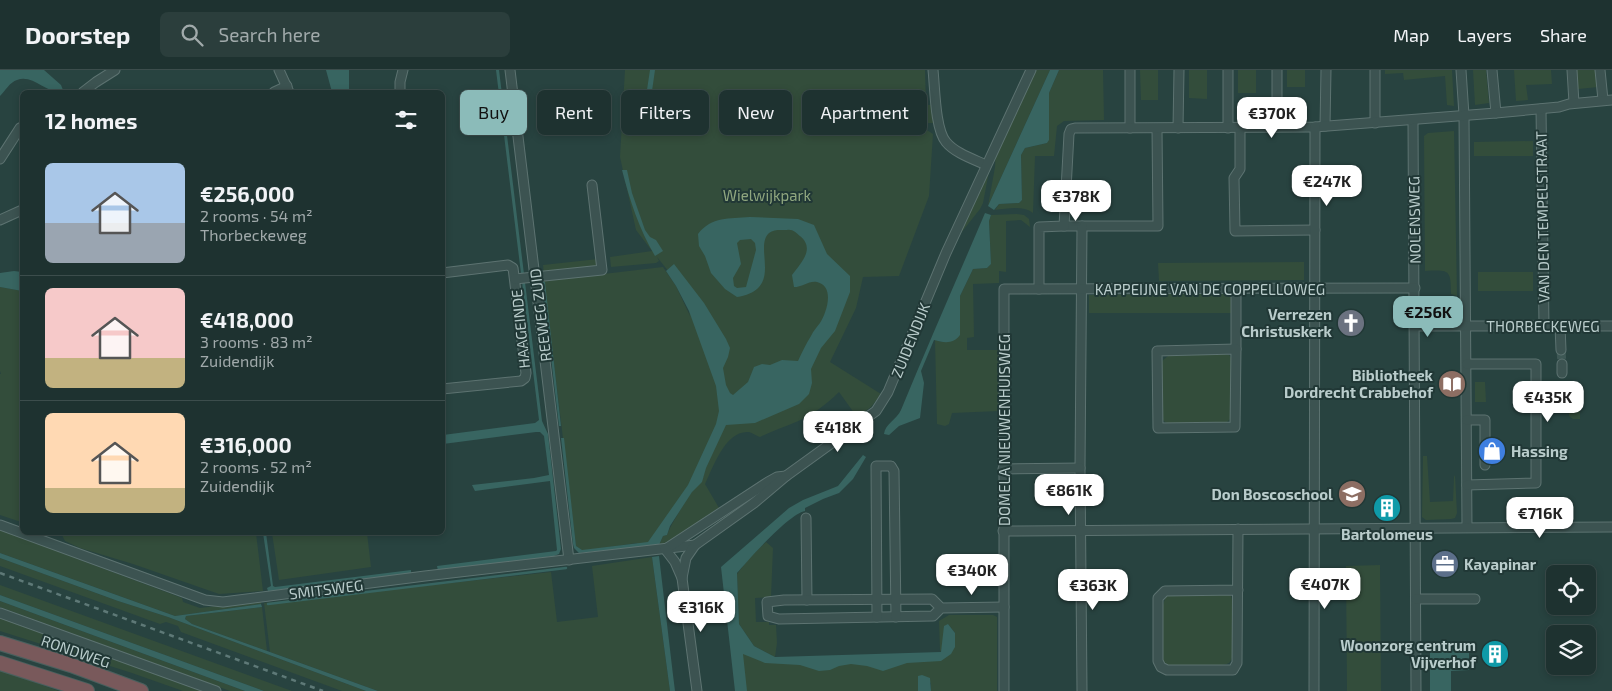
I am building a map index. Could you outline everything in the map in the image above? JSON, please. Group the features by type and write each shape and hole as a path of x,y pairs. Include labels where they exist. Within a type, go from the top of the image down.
{"highway":[{"name":"RONDWEG","path":"0,643 71,665 142,691"},
{"path":"0,663 87,691"}],"street":[{"path":"86,90 115,70"},
{"path":"278,70 288,89"},
{"path":"400,90 403,70"},
{"name":"REEWEG ZUID","path":"510,70 524,278 569,560"},
{"path":"933,70 939,130 946,143 963,155 986,165"},
{"name":"ZUIDENDIJK","path":"697,691 682,578 686,558 695,545 876,411 888,392 946,253 1031,70"},
{"path":"1130,70 1130,128"},
{"path":"1178,128 1179,70"},
{"path":"1228,70 1228,128"},
{"path":"1277,70 1277,127"},
{"path":"1325,126 1326,70"},
{"path":"1375,70 1375,123"},
{"path":"1461,70 1464,115 1467,527"},
{"path":"1492,70 1496,113"},
{"path":"1572,70 1574,103"},
{"path":"1064,226 1069,134 1071,129 1315,127 1559,107 1574,103 1608,100 1600,70"},
{"name":"VAN DEN TEMPELSTRAAT","path":"1541,109 1544,326"},
{"name":"NOLENSWEG","path":"1413,120 1416,691"},
{"path":"1314,691 1315,127"},
{"path":"0,159 20,128"},
{"path":"1240,128 1240,169 1234,178 1235,231 1315,230"},
{"path":"1039,290 1039,227 1158,226 1157,129"},
{"path":"524,278 602,270 592,185"},
{"path":"0,220 20,211"},
{"path":"1082,226 1080,468 1082,691"},
{"name":"HAAGEINDE","path":"445,273 508,265 524,278 526,373 525,378 521,381 445,389"},
{"path":"1236,288 1236,349 1235,427 1158,428 1157,351 1236,349"},
{"name":"KAPPEIJNE VAN DE COPPELLOWEG","path":"1004,289 1415,288"},
{"name":"DOMELA NIEUWENHUISWEG","path":"1004,289 1004,691"},
{"name":"THORBECKEWEG","path":"1415,326 1612,326"},
{"path":"1560,326 1562,350"},
{"path":"1467,364 1536,364 1536,483 1467,485"},
{"path":"1467,420 1485,420 1485,465"},
{"path":"877,617 876,466 891,466 894,471 896,617"},
{"path":"1003,469 1080,468"},
{"name":"ZUIDENDIJK","path":"665,550 768,482 777,477 786,476"},
{"path":"806,518 807,600"},
{"name":"SMITSWEG","path":"0,525 20,532"},
{"path":"1003,531 1415,529 1467,527 1612,528"},
{"path":"1238,529 1238,590 1237,663 1233,670 1167,670 1161,667 1158,661 1158,598 1165,591 1238,590"},
{"name":"SMITSWEG","path":"27,535 205,600 224,602 665,550"},
{"name":"ZUIDENDIJK","path":"665,550 695,545"},
{"name":"ZUIDENDIJK","path":"665,550 682,578"},
{"path":"941,608 932,599 784,600 767,602 766,613 768,616 779,620 932,616 941,608 1004,607"},
{"path":"1416,599 1475,599"},
{"path":"0,612 216,691"}],"green space":[{"name":"Wielwijkpark","path":"625,70 925,70 926,90 802,90 802,135 927,135 927,130 933,134 929,196 899,276 863,277 856,308 830,362 881,394 871,407 857,417 839,392 825,405 796,422 760,437 749,432 741,433 733,437 721,451 705,484 719,508 672,540 659,545 663,536 667,535 674,520 702,480 705,469 648,545 637,547 637,543 582,551 576,546 544,281 663,267 676,286 690,316 685,292 657,257 659,261 656,263 611,267 610,257 652,251 636,230 620,157 621,135 709,135 709,90 624,90"},
{"path":"1033,70 1050,70 988,206 995,167 996,148"},
{"path":"1059,70 1103,70 1104,120 1064,121 1057,126 1054,156 1035,156 1033,213 1019,208 995,210 999,204 1019,203 1022,200 1021,155 1025,148 1047,143 1049,93"},
{"path":"1140,70 1158,70 1158,100 1141,100"},
{"path":"1189,70 1207,70 1207,99 1189,98"},
{"path":"1238,70 1256,70 1256,93 1238,93"},
{"path":"1287,70 1305,70 1305,87 1287,87"},
{"path":"1385,70 1452,70 1454,106 1447,105 1445,76 1404,80 1403,73 1385,74"},
{"path":"1473,70 1486,70 1489,103 1475,105"},
{"path":"1514,70 1551,70 1552,84 1526,85 1528,100 1516,101"},
{"path":"1576,70 1596,70 1598,87 1578,89"},
{"name":"Wielwijkpark","path":"927,105 933,105 935,123 927,123"},
{"path":"1454,131 1457,296 1451,294 1450,280 1447,273 1444,271 1425,271 1424,136 1428,133"},
{"path":"1533,141 1533,156 1474,156 1474,142"},
{"path":"991,161 983,203 953,243"},
{"path":"991,215 1024,215 1029,219 1030,227 1021,220 1006,221 1006,272 999,271 999,283 973,284 974,337 967,338 967,350 999,350 999,411 952,413 949,424 945,426 937,424 935,340 942,342 960,335 960,296 973,269 987,268 991,264 989,221"},
{"path":"598,259 599,269 544,274 543,265"},
{"path":"1304,262 1304,280 1159,281 1158,263"},
{"path":"1478,272 1533,272 1533,291 1478,291"},
{"path":"0,287 20,291 20,521 0,515"},
{"path":"1232,293 1232,313 1089,313 1089,295"},
{"path":"1229,355 1232,359 1231,418 1226,423 1169,424 1165,422 1162,419 1162,361 1168,356"},
{"path":"1475,382 1485,382 1486,402 1475,402"},
{"path":"1569,404 1580,404 1580,419 1573,419 1569,416"},
{"path":"1423,456 1427,456 1430,502 1453,501 1455,475 1457,513 1455,518 1426,520 1422,517"},
{"path":"0,530 182,598 183,602 200,608 261,601 261,604 175,616 0,553"},
{"path":"62,535 256,535 263,591 219,594 80,548 65,541"},
{"path":"272,535 367,535 371,567 279,580"},
{"path":"766,542 773,548 771,597 755,598 756,622 769,622 769,625 776,625 777,643 775,657 754,646 739,624 737,574 750,557"},
{"path":"652,557 670,691 378,691 270,652 264,603 551,572 557,622 598,617 592,566"},
{"path":"0,558 168,617 366,691 342,691 181,632 178,626 166,622 160,624 0,566"},
{"path":"1380,565 1381,691 1347,691 1346,566"},
{"path":"0,585 292,691 264,691 0,595"},
{"path":"1227,594 1231,596 1232,600 1232,658 1230,662 1222,665 1169,666 1162,660 1163,605 1166,596"},
{"path":"0,601 245,691 230,691 0,607"},
{"path":"262,607 267,651 192,624 185,619 186,616"},
{"path":"949,615 993,615 997,617 997,691 931,691 931,682 925,691 744,691 739,645 770,659 941,661 955,633 948,624 941,652 939,621"},
{"path":"0,618 201,691 183,691 0,631"},
{"path":"0,670 59,691 0,691"}],"water":[{"path":"0,70 44,70 61,85 63,90 50,90 23,79 12,83 0,96"},
{"path":"326,70 349,70 349,90 331,90"},
{"path":"496,70 499,70 501,90 498,90"},
{"path":"650,70 655,70 652,90 647,90"},
{"path":"1050,70 1059,70 1049,93 1049,140 1047,143 1025,148 1021,155 1022,200 1019,203 999,204 994,210 988,206"},
{"path":"504,135 507,135 542,421 548,434 561,549 559,554 554,556 438,571 437,566 557,550 550,481 475,491 472,485 549,475 544,436 540,432 445,444 445,435 535,423 539,420"},
{"path":"622,170 627,170 632,193 645,230 650,237 656,240 663,251 655,256 644,236 628,193"},
{"path":"985,213 991,215 989,221 991,264 987,268 973,269 960,296 960,335 955,340 949,342 934,340 921,371 924,383 920,418 899,426 889,435 884,434 887,427 901,410"},
{"path":"750,217 798,219 814,225 827,254 850,276 850,292 835,331 821,348 811,369 812,383 809,394 799,404 755,423 726,425 706,468 702,482 692,492 670,526 667,535 663,536 659,545 579,553 573,544 561,438 564,438 576,546 582,550 648,542 688,485 716,424 719,411 716,386 689,311 666,271 674,264 704,303 726,339 730,348 723,368 726,385 733,395 748,382 754,367 762,364 770,365 782,360 798,361 813,332 823,318 828,294 823,284 814,282 794,287 792,275 805,256 807,246 805,241 793,231 778,230 769,233 765,240 764,248 764,277 760,286 752,293 737,297 725,289 711,273 699,246 698,234 703,228 715,221","holes":["751,239 755,243 756,250 746,287 737,288 734,286 733,278 741,264 737,243 740,240"]},
{"path":"20,272 20,291 0,287 0,273"},
{"path":"542,281 545,282 561,426 559,426"},
{"path":"863,455 866,457 853,479 839,493 805,508 805,511 789,520 769,538 737,573 739,624 754,646 775,657 941,652 944,626 948,624 955,633 955,647 951,654 941,661 907,663 883,671 851,664 819,671 800,665 765,663 743,654 747,691 735,691 721,567 789,508 803,500 838,486"},
{"path":"263,535 266,535 273,586 275,587 411,570 411,575 268,591 267,588 271,586"},
{"path":"0,553 175,616 261,604 262,607 186,616 185,619 192,624 378,691 366,691 168,617 0,558"},
{"path":"659,556 675,691 670,691 652,557"},
{"path":"0,595 264,691 245,691 0,601"},
{"path":"1430,648 1469,648 1469,670 1451,671 1451,691 1430,691"},
{"path":"922,675 930,678 931,691 918,691 918,676"}],"waterway":[{"path":"268,604 566,568"}],"tunnel":[{"path":"1561,350 1562,364"}],"railway":[{"path":"0,573 323,691"}],"place":[{"name":"Verrezen Christuskerk","path":"1351,323"},
{"name":"Bibliotheek Dordrecht Crabbehof","path":"1452,384"},
{"name":"Hassing","path":"1492,451"},
{"name":"Don Boscoschool","path":"1352,494"},
{"name":"Bartolomeus","path":"1387,508"},
{"name":"Kayapinar","path":"1445,564"},
{"name":"Woonzorg centrum Vijverhof","path":"1495,654"}]}
